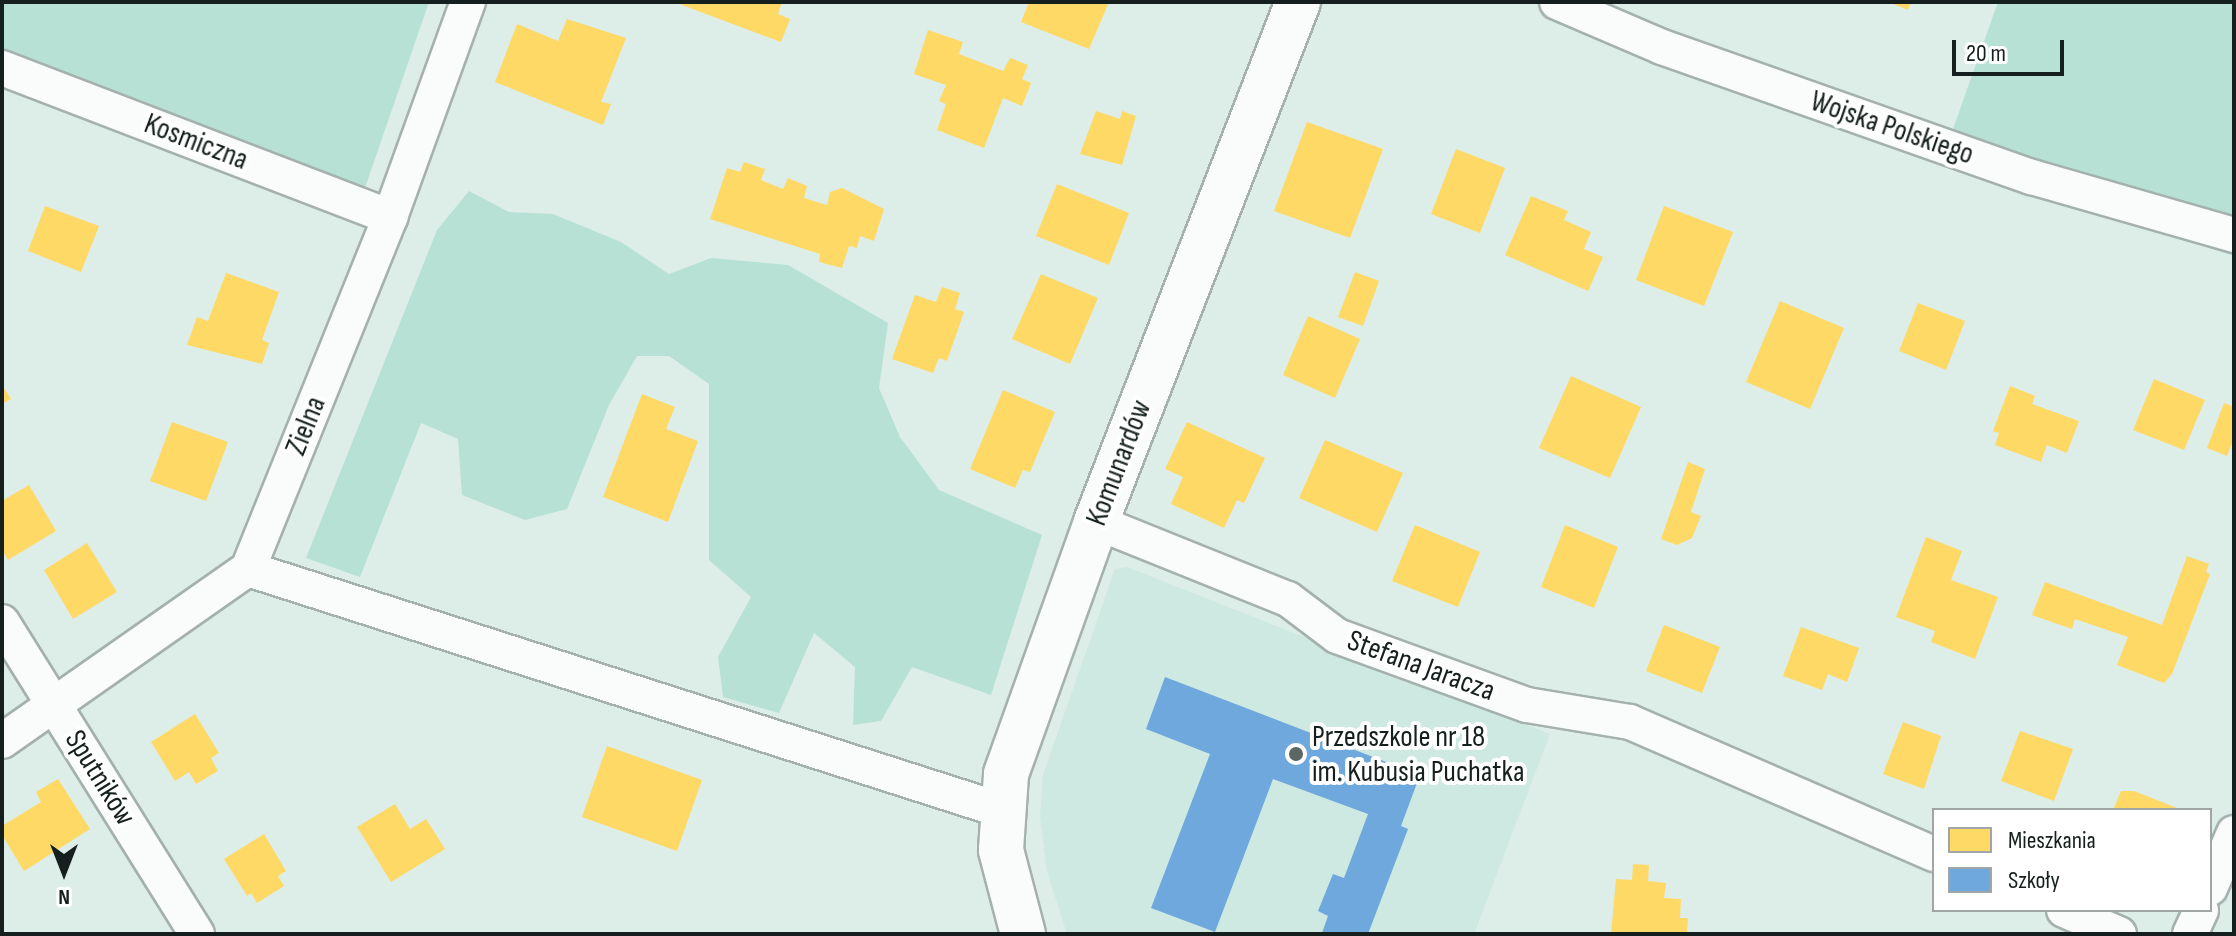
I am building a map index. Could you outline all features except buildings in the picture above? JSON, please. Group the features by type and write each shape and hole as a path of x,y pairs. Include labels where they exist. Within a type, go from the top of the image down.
{"street":[{"name":"Zielna","path":"248,569 390,217 468,2"},
{"name":"Komunardów","path":"1023,934 1001,850 1001,810 1016,742 1096,522 1298,2"},
{"name":"Wojska Polskiego","path":"1557,2 1662,47 2032,177 2234,235"},
{"name":"Kosmiczna","path":"2,68 390,217"},
{"name":"Stefana Jaracza","path":"1096,522 1288,599 1337,636 1527,705 1630,722 1932,853"},
{"path":"2,741 56,707 248,569 1001,810"},
{"name":"Sputników","path":"2,622 197,934"},
{"path":"2212,883 2234,833"},
{"path":"2069,912 2119,934"},
{"path":"2190,934 2200,912"}],"shaded area":[{"path":"2,2 429,2 356,214 2,85"},
{"path":"1998,2 2234,2 2234,256 1942,160"},
{"path":"469,191 509,212 553,214 621,242 669,274 711,258 788,265 888,323 879,388 900,437 939,490 1042,535 991,695 912,667 881,721 853,725 855,667 814,633 779,713 723,697 718,657 751,597 709,560 709,384 669,356 637,356 609,405 567,509 525,520 462,495 458,439 421,423 360,577 306,558 437,230"},
{"name":"Przedszkole nr 18 im. Kubusia Puchatka","path":"1127,567 1550,734 1474,934 1067,934 1047,871 1040,816 1043,775 1115,569"}],"place":[{"name":"Przedszkole nr 18 im. Kubusia Puchatka","path":"1296,754"}]}
